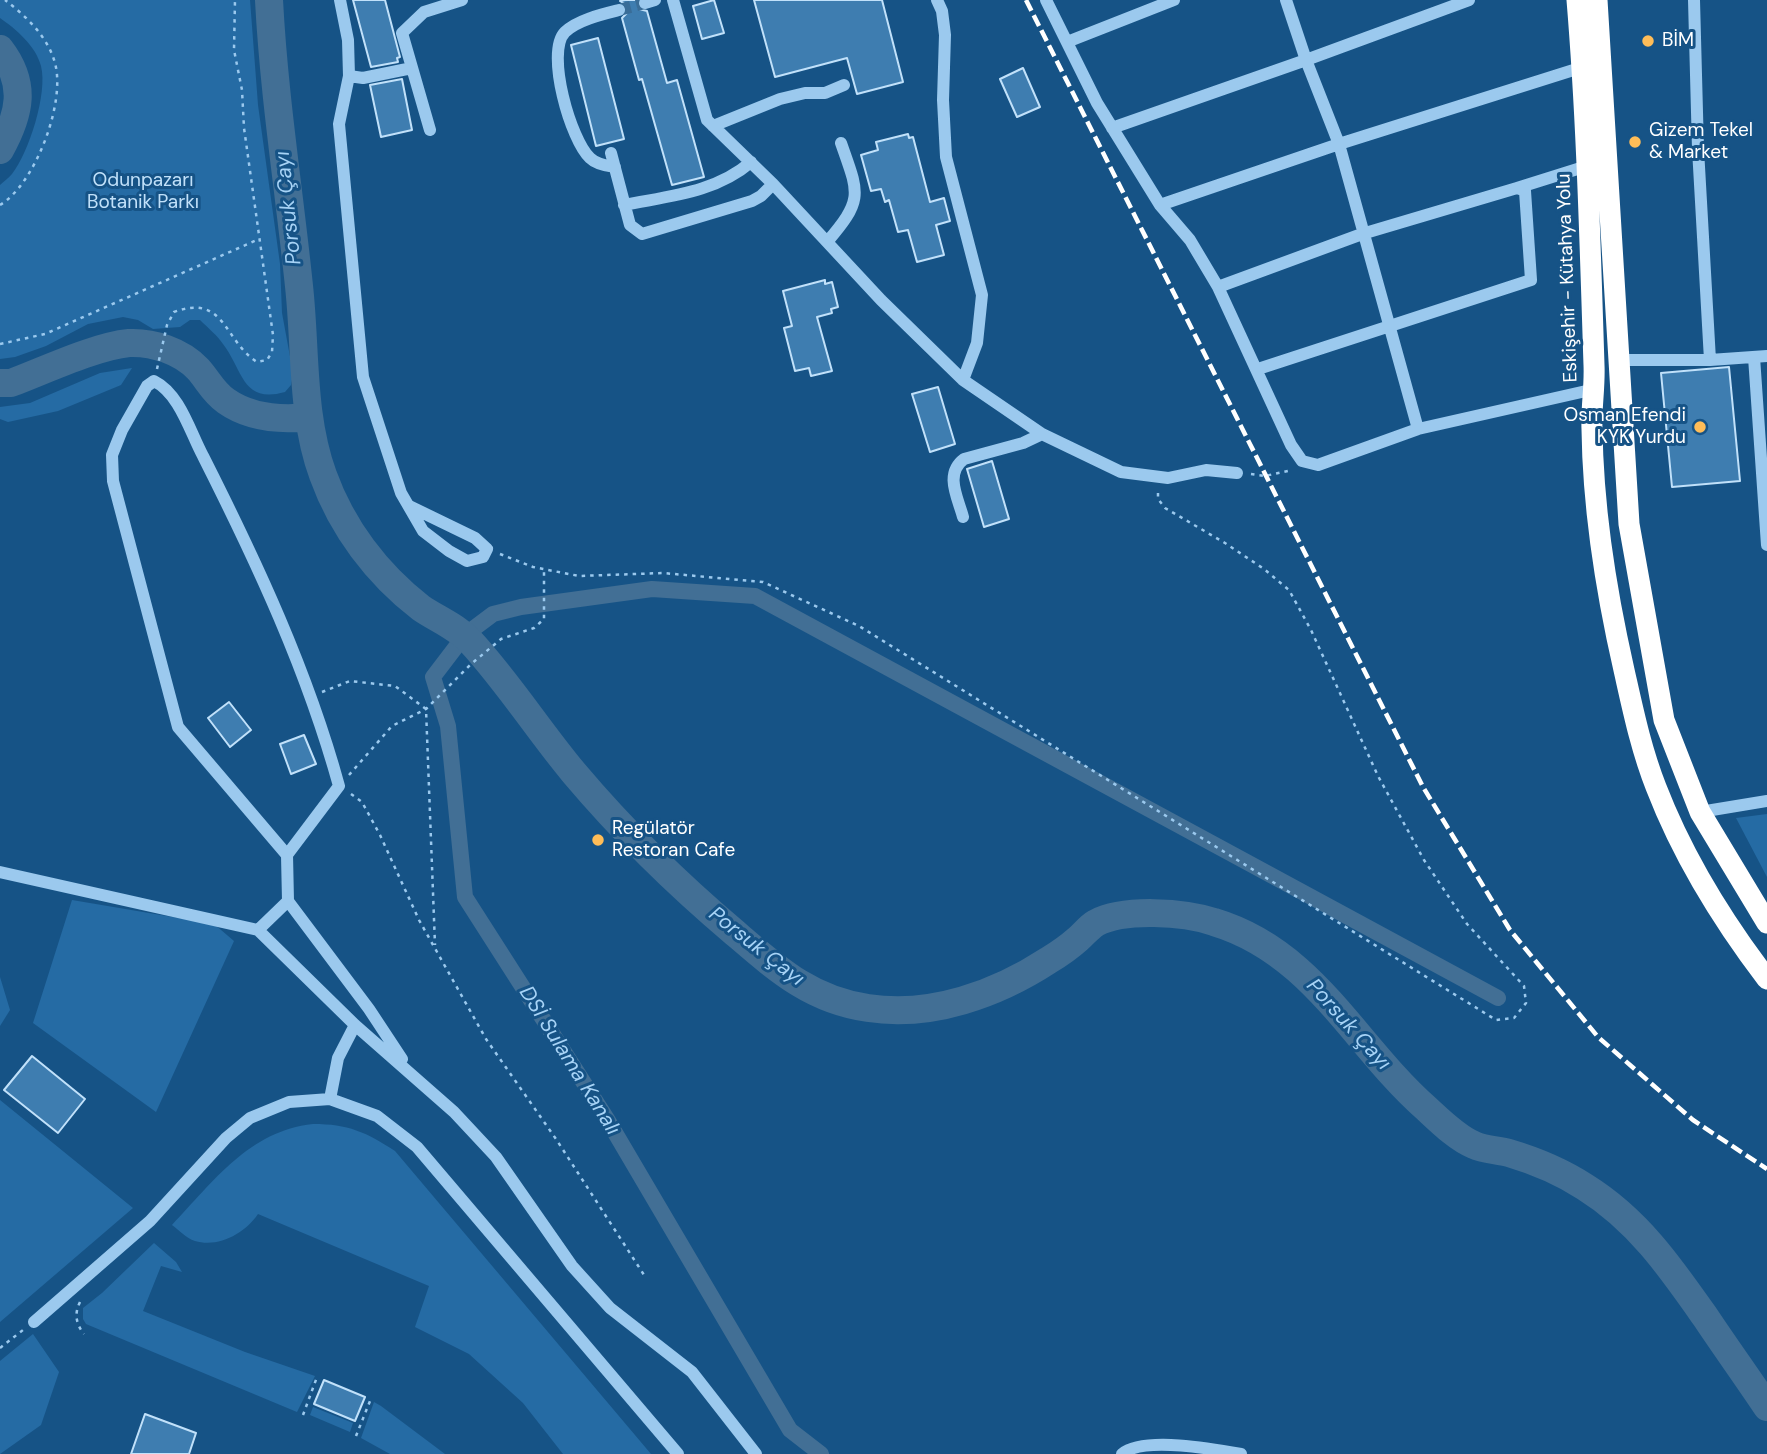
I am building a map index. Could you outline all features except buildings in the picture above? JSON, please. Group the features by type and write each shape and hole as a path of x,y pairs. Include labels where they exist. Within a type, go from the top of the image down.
{"highway":[{"name":"Eskişehir - Kütahya Yolu","path":"1577,0 1583,67 1595,389 1591,427 1599,530 1612,619 1638,734 1655,786 1704,887 1734,936 1767,979"},
{"path":"1597,0 1629,524 1664,720 1700,812 1767,923"}],"street":[{"path":"340,0 348,40 349,76 339,124 363,377 401,493 423,531 467,561 483,557 487,549 475,538 409,506"},
{"path":"430,130 402,33 424,12 462,0"},
{"path":"673,0 707,120 773,184 912,331 963,380 1042,433 1121,472 1168,478 1206,470 1237,472"},
{"path":"937,0 942,11 945,35 943,100 946,157 982,295 977,343 963,380"},
{"path":"1046,0 1097,103 1160,205 1190,240 1218,287 1291,444 1302,461 1318,466 1418,429 1595,389"},
{"path":"1067,42 1174,0"},
{"path":"1286,0 1339,144 1418,429"},
{"path":"1112,128 1469,0"},
{"path":"1694,0 1698,149 1710,360"},
{"path":"615,167 595,162 581,148 557,69 557,51 564,33 593,17 620,10"},
{"path":"1160,205 1339,144 1583,67"},
{"path":"349,76 363,78 412,68"},
{"path":"713,126 787,97 825,93 845,85"},
{"path":"827,242 847,218 855,201 855,182 841,143"},
{"path":"611,153 633,229 646,234 752,201 773,184"},
{"path":"624,205 705,189 734,176 751,162"},
{"path":"1218,287 1362,234 1587,166"},
{"path":"1258,369 1531,280 1525,191 1517,188"},
{"path":"1618,360 1760,357 1767,545"},
{"path":"287,856 178,727 113,481 112,455 122,430 147,386 155,381 164,386 177,404 229,506 270,596 312,697 339,786 287,856 288,901 369,1009 410,1071"},
{"path":"963,517 953,478 959,463 1023,443 1042,433"},
{"path":"1700,812 1767,801"},
{"path":"0,872 258,929 355,1025 454,1112 496,1157 572,1266 587,1283 610,1308 692,1371 756,1454"},
{"path":"258,929 288,901"},
{"path":"330,1099 338,1058 355,1025"},
{"path":"34,1322 150,1221 226,1138 250,1118 289,1102 330,1099 377,1116 417,1147 678,1454"},
{"path":"1122,1454 1154,1444 1241,1454"}],"path":[{"path":"0,205 12,198 36,159 53,115 58,89 55,63 43,40 29,20 5,0"},
{"path":"158,365 167,325 174,312 188,307 199,307 212,312 223,321 251,359 257,362 267,360 272,352 273,335 244,128 242,90 234,50 234,0"},
{"path":"0,344 45,334 260,239"},
{"path":"1237,472 1265,476 1318,466"},
{"path":"487,549 544,569 579,576 663,573 763,582 859,626 1496,1020 1514,1018 1526,1003 1524,986 1467,924 1424,860 1378,776 1311,630 1289,590 1226,543 1165,508 1158,499 1158,476"},
{"path":"544,569 544,620 534,628 500,639 426,709 392,726 339,786 362,802 419,920 486,1039 556,1139 646,1278"},
{"path":"312,697 350,681 395,686 426,709"},
{"path":"426,709 435,948"},
{"path":"84,1296 78,1304 76,1315 78,1326 84,1334"},
{"path":"0,1348 34,1322"},
{"path":"303,1415 317,1377"},
{"path":"356,1436 370,1401"}],"green space":[{"name":"Odunpazarı Botanik Parkı","path":"0,0 250,0 258,105 280,264 282,313 293,373 291,385 285,392 260,393 252,389 221,341 200,320 190,320 180,327 153,329 138,320 123,317 88,324 46,346 15,357 0,359 0,185 11,175 25,152 36,122 42,77 41,66 30,45 0,18"},
{"path":"132,368 121,385 58,411 8,422 0,419 0,407 30,403 100,373"},
{"path":"1767,814 1767,877 1736,818"},
{"path":"72,900 214,924 234,941 156,1112 33,1023"},
{"path":"0,977 10,1010 0,1026"},
{"path":"0,1100 133,1208 0,1322"},
{"path":"313,1124 356,1130 395,1151 651,1454 563,1454 523,1403 469,1354 415,1327 429,1286 258,1214 239,1233 222,1241 195,1241 172,1225 218,1176 251,1147 290,1129"},
{"path":"154,1243 176,1262 182,1272 161,1266 143,1311 245,1352 315,1376 297,1412 86,1324 83,1308"},
{"path":"33,1334 59,1372 41,1425 0,1454 0,1361"},
{"path":"374,1402 445,1454 390,1454 361,1438"},
{"path":"313,1407 353,1423 350,1432 310,1415"}],"waterway":[{"name":"Porsuk Çayı","path":"269,0 311,429 331,495 351,531 376,565 421,608 453,627 470,641 574,773 671,876 750,946 796,981 829,998 868,1008 916,1009 939,1006 985,993 1053,958 1096,923 1122,915 1154,913 1187,916 1214,922 1249,936 1306,977 1401,1084 1455,1134 1478,1147 1519,1156 1558,1172 1585,1187 1621,1214 1652,1246 1680,1281 1767,1407"},
{"name":"Porsuk Çayı","path":"0,49 14,74 18,99 12,124 0,150"},
{"name":"Porsuk Çayı","path":"0,383 11,383 116,345 148,344 183,357 202,373 218,394 235,407 266,416 309,417"},
{"name":"DSİ Sulama Kanalı","path":"821,1454 790,1430 607,1119 465,897 448,726 433,677 465,635 493,614 521,607 652,589 755,596 1498,998"}],"tunnel":[{"path":"619,10 645,3"}],"railway":[{"path":"1026,0 1423,787 1510,930 1598,1037 1693,1120 1767,1169"}],"place":[{"name":"BİM","path":"1648,41"},
{"name":"Gizem Tekel & Market","path":"1635,142"},
{"name":"Osman Efendi KYK Yurdu","path":"1700,427"},
{"name":"Regülatör Restoran Cafe","path":"598,840"}]}
